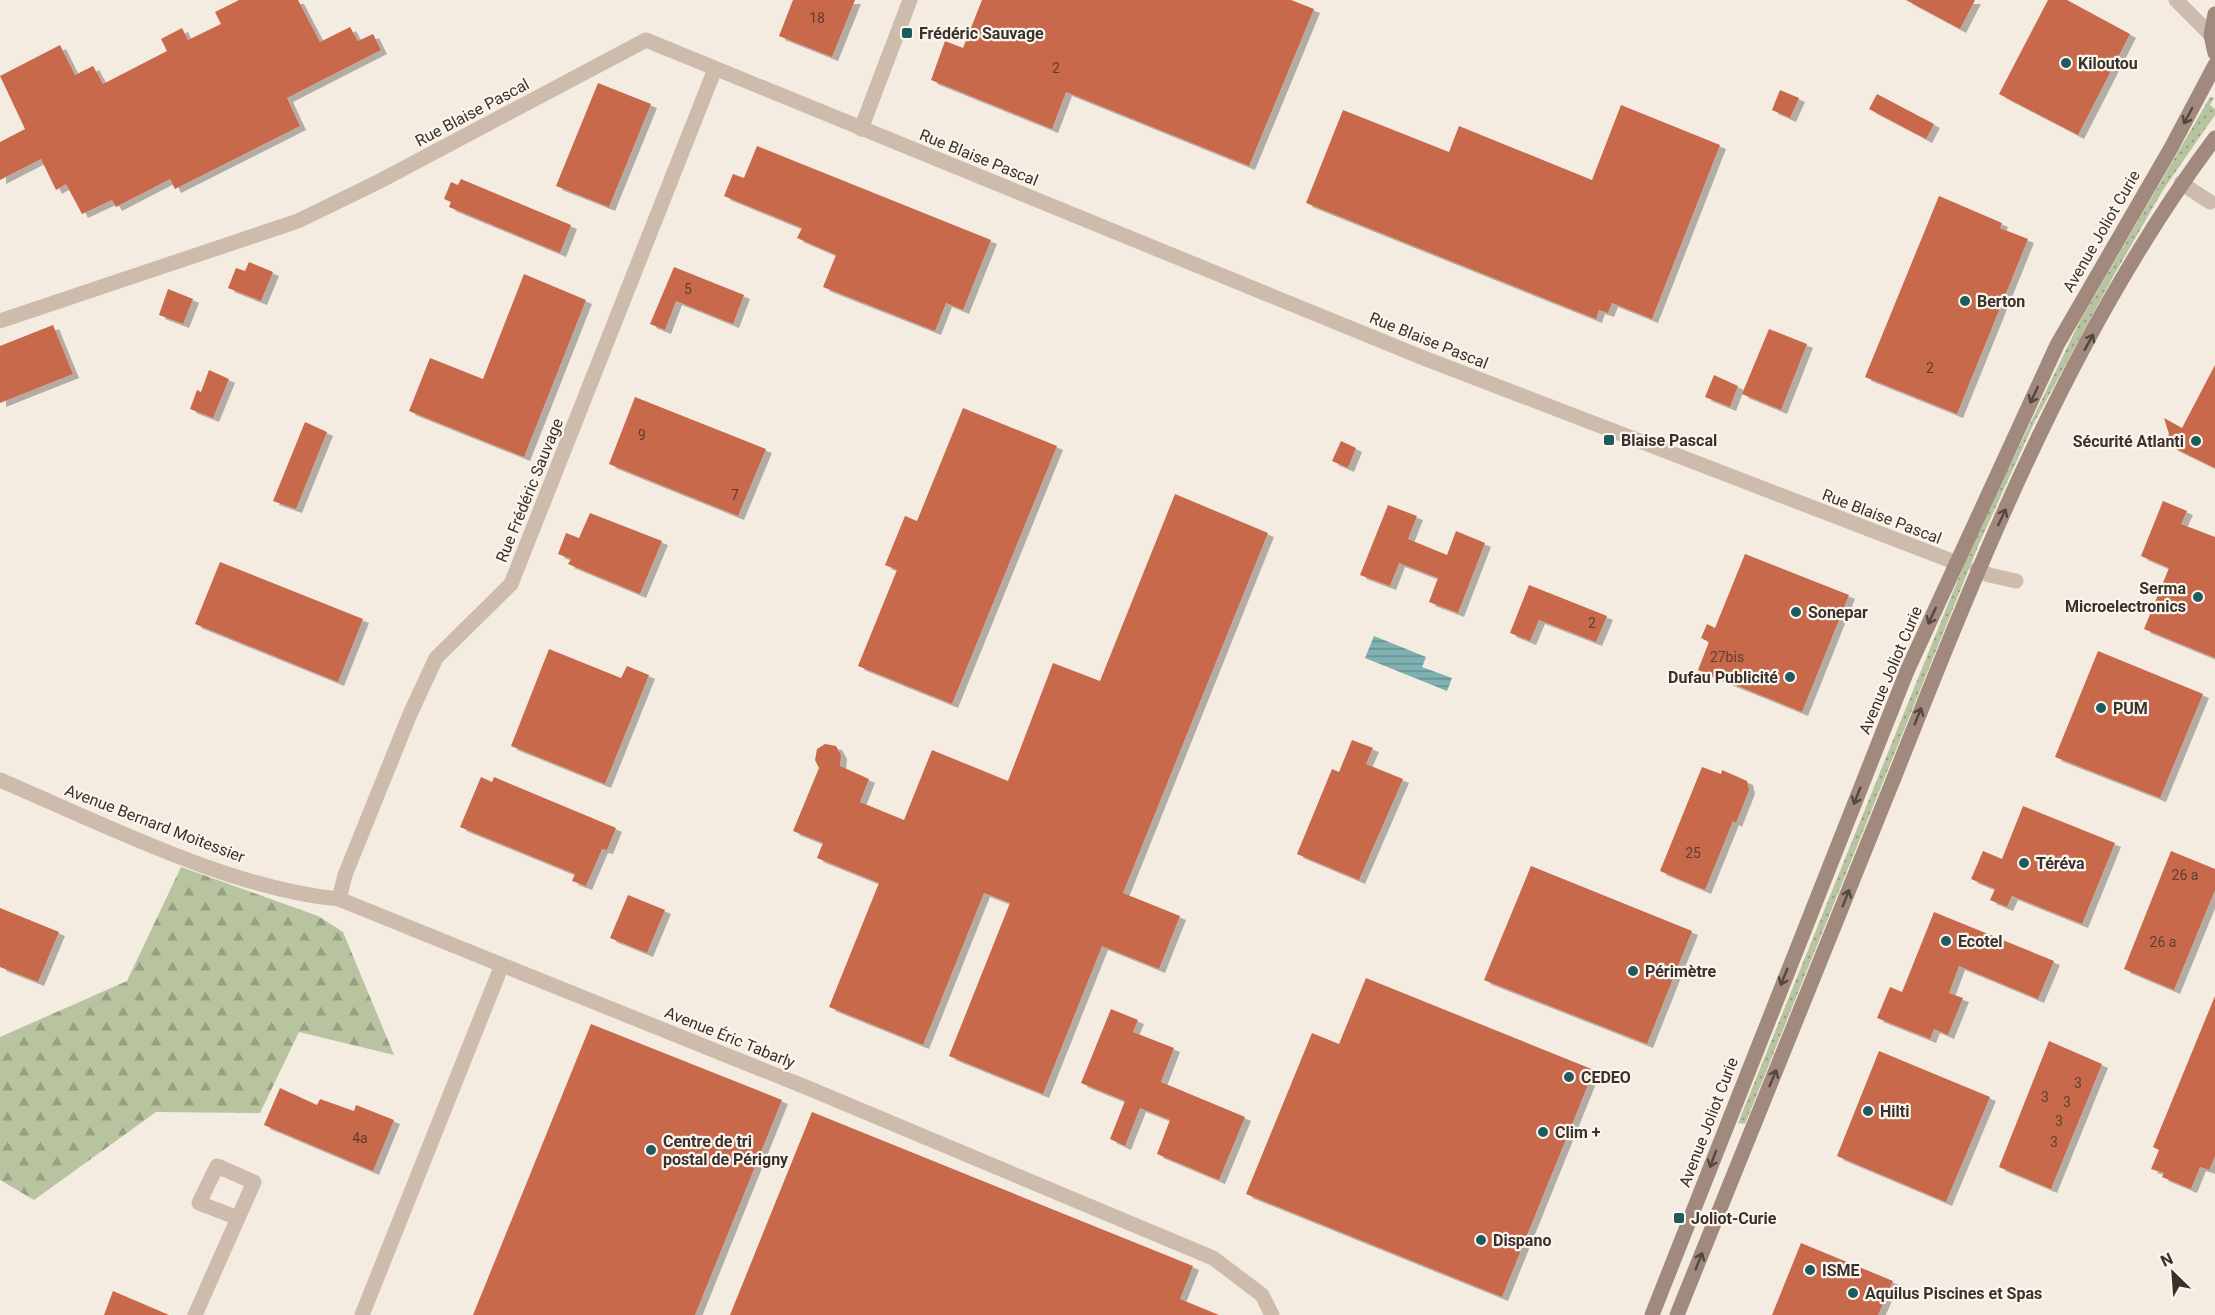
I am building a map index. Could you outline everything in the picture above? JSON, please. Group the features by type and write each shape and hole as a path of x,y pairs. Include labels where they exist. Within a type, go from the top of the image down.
{"main road":[{"path":"2215,14 2211,35 2215,53"},
{"name":"Avenue Joliot Curie","path":"1652,1315 1902,682 2057,345 2171,148 2215,65"},
{"path":"1677,1315 1977,569 2061,392 2181,183 2215,138"}],"street":[{"path":"861,129 910,0"},
{"path":"2176,0 2211,35"},
{"name":"Rue Blaise Pascal","path":"0,321 298,221 378,182 646,40 1421,357 1956,563"},
{"name":"Rue Frédéric Sauvage","path":"339,899 349,864 436,658 511,584 715,69"},
{"path":"2181,183 2211,202"},
{"path":"1977,569 1989,575 2016,582"},
{"name":"Avenue Bernard Moitessier","path":"0,780 206,866 296,892 339,899 502,965"},
{"path":"362,1315 502,965"},
{"name":"Avenue Éric Tabarly","path":"502,965 797,1084 1213,1258 1262,1295 1272,1315"},
{"path":"195,1315 238,1218"}],"green space":[{"path":"2210,97 2214,98 2210,105 2215,109 2215,115 2163,190 2034,423 1979,544 1745,1124 1738,1123 1976,535 2081,319"},
{"path":"181,867 318,916 343,932 394,1055 299,1032 260,1113 156,1112 34,1200 0,1180 0,1037 127,981"}],"water":[{"path":"1374,636 1426,657 1422,667 1452,678 1447,691 1365,658"}],"building":[{"path":"239,0 298,0 320,42 350,27 358,41 373,34 381,50 287,98 300,126 175,189 170,179 116,207 112,200 82,214 66,184 56,190 41,159 0,180 0,142 25,129 0,76 60,45 75,75 93,66 103,84 167,51 161,39 182,28 188,40 221,24 215,12"},
{"path":"793,0 855,0 832,57 779,36"},
{"path":"982,0 1291,0 1314,9 1249,166 1066,92 1052,129 931,80 945,41 963,48"},
{"path":"1906,0 1975,0 1960,29"},
{"path":"2048,0 2067,0 2130,34 2078,135 1999,94"},
{"path":"598,83 651,104 609,207 556,186"},
{"path":"1780,90 1799,98 1790,118 1772,110"},
{"path":"1877,94 1934,124 1926,139 1869,109"},
{"path":"1621,105 1720,145 1652,319 1612,303 1608,313 1599,310 1596,319 1306,203 1343,110 1449,152 1459,126 1592,180"},
{"path":"757,146 991,240 963,310 946,303 935,331 823,287 836,255 797,238 802,228 724,196 733,174 744,178"},
{"path":"461,179 571,225 560,253 449,207 451,202 444,199 451,182 458,185"},
{"path":"1939,196 2002,223 2000,228 2028,239 1957,414 1865,377"},
{"path":"249,262 273,272 261,301 228,288 236,268 245,271"},
{"path":"674,267 744,295 733,324 676,301 665,330 650,324"},
{"path":"524,274 586,300 524,457 409,411 430,358 483,379"},
{"path":"168,289 193,299 183,324 159,315"},
{"path":"53,325 73,374 0,403 0,346"},
{"path":"1769,329 1807,344 1781,410 1742,394"},
{"path":"2215,365 2215,468 2172,447 2174,443 2167,439 2169,434 2164,418 2182,428"},
{"path":"209,370 229,379 213,418 190,409 197,390 201,392"},
{"path":"1714,375 1738,386 1730,407 1705,397"},
{"path":"635,397 766,449 738,516 609,464"},
{"path":"963,408 1057,446 952,704 858,666 897,570 885,565 905,516 917,521"},
{"path":"305,422 327,432 296,509 273,501"},
{"path":"1341,441 1356,448 1348,468 1332,461"},
{"path":"1175,494 1268,533 1123,893 1180,916 1159,969 1102,946 1043,1094 949,1056 1010,903 984,893 923,1045 829,1007 879,883 817,858 823,843 793,831 819,768 815,760 817,749 825,744 836,746 841,755 840,766 869,779 860,802 904,820 932,750 1008,781 1053,663 1100,681"},
{"path":"2163,501 2187,511 2181,524 2215,537 2215,658 2144,629 2169,568 2141,556"},
{"path":"1388,505 1417,516 1408,539 1447,555 1456,531 1485,543 1458,613 1429,602 1438,578 1399,563 1390,586 1360,575"},
{"path":"590,513 662,541 640,594 568,564 571,559 558,554 566,533 579,538"},
{"path":"1745,554 1849,595 1802,712 1698,670 1709,642 1701,638 1707,624 1715,628"},
{"path":"220,562 363,619 338,682 195,624"},
{"path":"1529,585 1607,616 1596,642 1539,620 1530,641 1510,633"},
{"path":"549,649 621,678 627,666 649,675 605,784 511,746"},
{"path":"2098,651 2203,694 2160,798 2055,757"},
{"path":"1352,740 1373,748 1366,764 1403,779 1359,880 1297,854 1332,769 1339,772"},
{"path":"1702,767 1721,774 1722,770 1747,781 1749,790 1736,823 1733,821 1705,890 1660,871"},
{"path":"481,777 492,782 494,777 616,828 607,850 602,849 586,886 572,881 575,874 460,827"},
{"path":"2023,806 2115,843 2082,924 2012,896 2007,907 1990,900 1995,889 1971,879 1983,851 2002,859"},
{"path":"2171,851 2215,869 2215,890 2174,990 2124,969"},
{"path":"1531,866 1692,931 1647,1044 1484,980"},
{"path":"628,895 665,910 647,953 610,938"},
{"path":"0,908 59,932 38,982 0,967"},
{"path":"1934,912 2054,961 2038,999 1959,966 1949,993 1963,998 1948,1035 1934,1029 1930,1039 1877,1018 1890,987 1902,992"},
{"path":"1366,978 1594,1070 1502,1297 1246,1194 1312,1033 1339,1044"},
{"path":"2215,996 2215,1156 2209,1170 2200,1167 2191,1189 2162,1177 2164,1173 2151,1169 2159,1150 2153,1147"},
{"path":"1111,1009 1138,1020 1133,1032 1174,1048 1161,1082 1245,1117 1219,1180 1157,1154 1170,1120 1140,1108 1125,1146 1110,1139 1125,1101 1081,1083"},
{"name":"Centre de tri postal de Périgny","path":"591,1024 782,1100 695,1315 473,1315"},
{"path":"2049,1041 2102,1064 2051,1189 1999,1167"},
{"path":"1879,1051 1990,1097 1946,1202 1837,1156"},
{"path":"280,1088 317,1105 320,1099 354,1111 356,1105 394,1120 373,1171 264,1125"},
{"path":"812,1112 1193,1266 1180,1299 1219,1315 730,1315"},
{"path":"1801,1243 1893,1281 1878,1315 1772,1315"},
{"path":"113,1291 169,1315 104,1315"}],"place":[{"name":"Frédéric Sauvage","path":"907,33"},
{"name":"Kiloutou","path":"2066,63"},
{"name":"Berton","path":"1965,301"},
{"name":"Blaise Pascal","path":"1609,440"},
{"name":"Sécurité Atlanti","path":"2196,441"},
{"name":"Serma Microelectronics","path":"2198,597"},
{"name":"Sonepar","path":"1796,612"},
{"name":"Dufau Publicité","path":"1790,677"},
{"name":"PUM","path":"2101,708"},
{"name":"Téréva","path":"2024,863"},
{"name":"Ecotel","path":"1946,941"},
{"name":"Périmètre","path":"1633,971"},
{"name":"CEDEO","path":"1569,1077"},
{"name":"Hilti","path":"1868,1111"},
{"name":"Clim +","path":"1543,1132"},
{"name":"Centre de tri postal de Périgny","path":"651,1150"},
{"name":"Joliot-Curie","path":"1679,1218"},
{"name":"Dispano","path":"1481,1240"},
{"name":"ISME","path":"1810,1270"},
{"name":"Aquilus Piscines et Spas","path":"1853,1293"}]}
